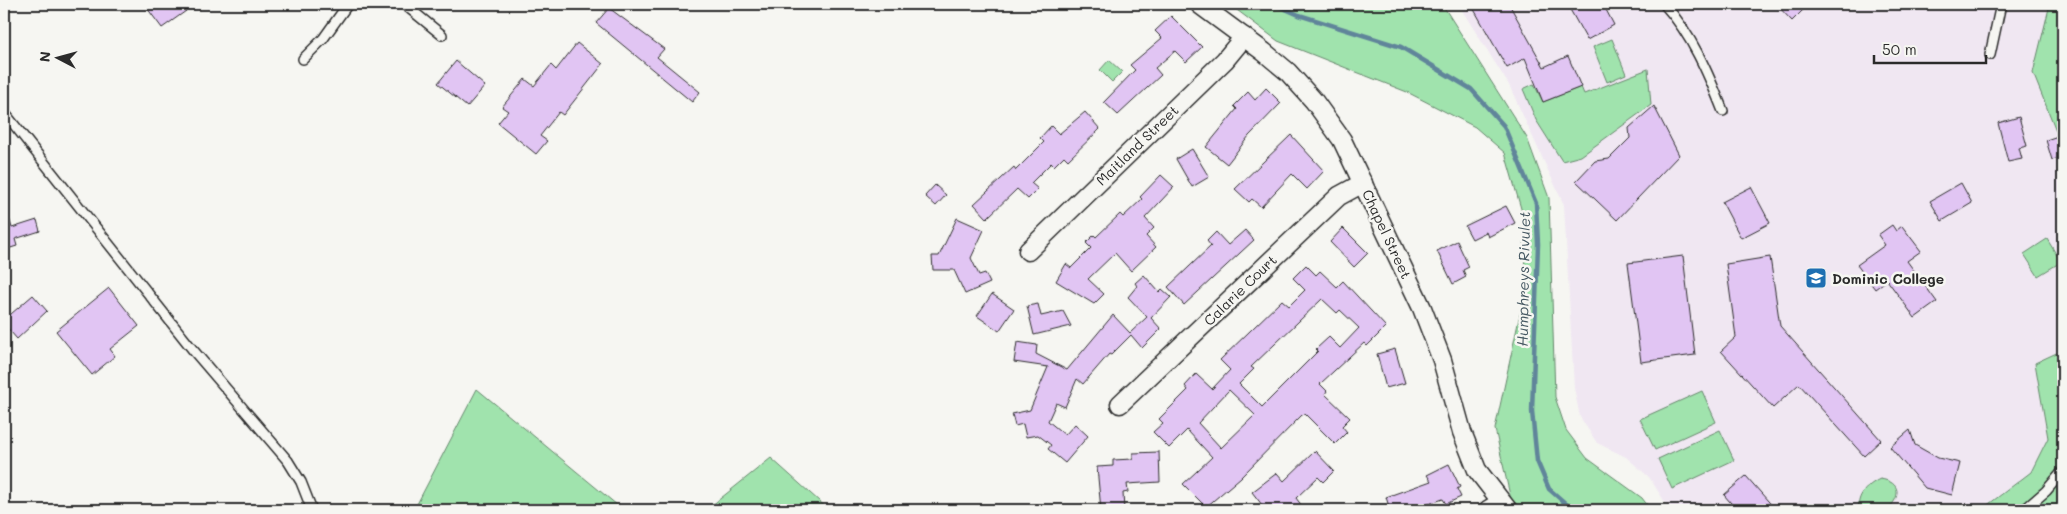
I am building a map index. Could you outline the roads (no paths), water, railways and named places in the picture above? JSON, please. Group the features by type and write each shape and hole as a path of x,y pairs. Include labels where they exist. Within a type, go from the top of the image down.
{"street":[{"name":"Chapel Street","path":"1200,4 1288,72 1314,101 1342,140 1426,317 1442,360 1470,453 1477,470 1499,508"},
{"name":"Maitland Street","path":"1028,251 1225,60 1244,37"},
{"name":"Calarie Court","path":"1120,404 1339,196 1363,183"}],"lane":[{"path":"303,59 323,39 348,4"},
{"path":"404,4 442,35"},
{"path":"1664,4 1678,19 1699,54 1723,111"},
{"path":"1990,56 2001,4"},
{"path":"4,112 193,350 288,461 301,482 312,510"},
{"path":"2024,510 2046,491 2063,470"}],"waterway":[{"name":"Humphreys Rivulet","path":"1274,4 1299,15 1401,47 1471,89 1504,126 1536,203 1538,244 1532,411 1537,461 1549,489 1573,510"}],"place":[{"name":"Dominic College","path":"1816,278"}]}
